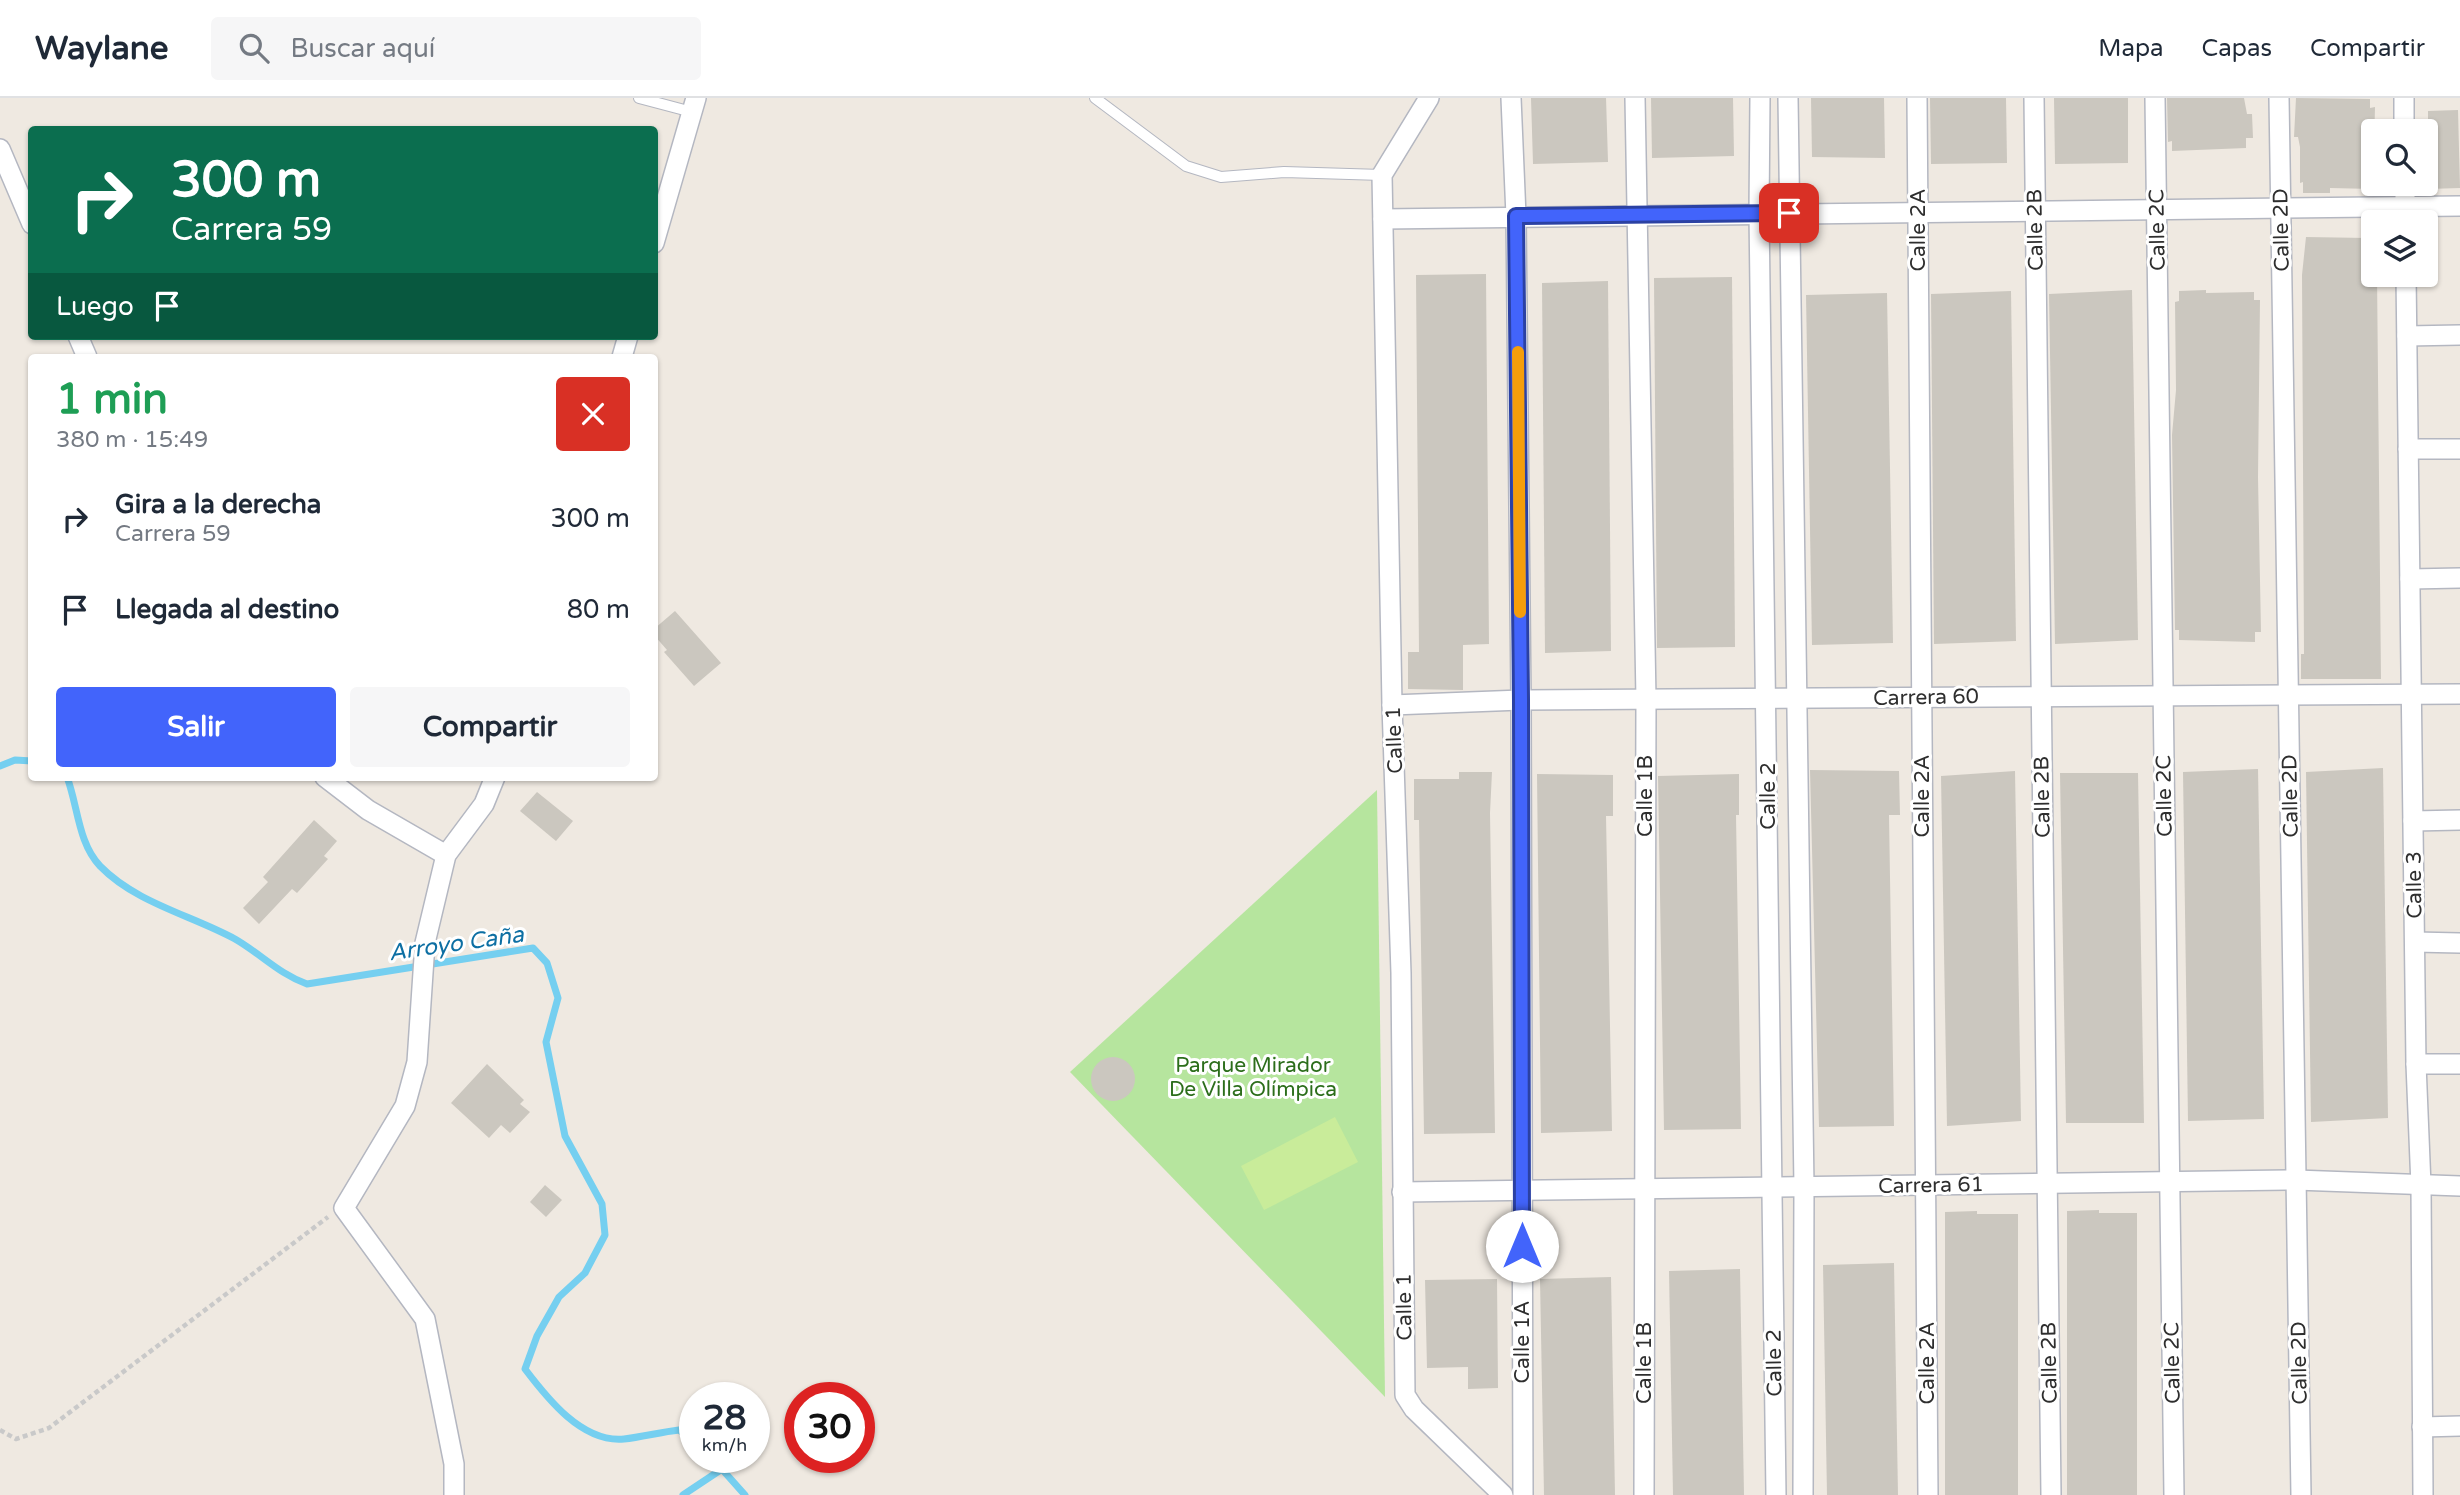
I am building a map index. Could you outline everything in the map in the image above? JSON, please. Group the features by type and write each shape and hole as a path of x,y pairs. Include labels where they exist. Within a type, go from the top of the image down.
{"street":[{"path":"1382,175 1429,98"},
{"name":"Calle 1A","path":"1511,98 1516,216 1521,700 1523,1495"},
{"name":"Calle 1B","path":"1634,98 1646,699 1644,1495"},
{"name":"Calle 2","path":"1760,98 1759,213 1768,698 1776,1495"},
{"name":"Calle 2","path":"1788,98 1804,1186 1803,1495"},
{"name":"Calle 2A","path":"1917,98 1928,1495"},
{"name":"Calle 2B","path":"2034,98 2051,1495"},
{"name":"Calle 2C","path":"2155,98 2174,1495"},
{"name":"Calle 2D","path":"2279,98 2301,1495"},
{"path":"2404,98 2404,119"},
{"path":"658,229 694,105"},
{"path":"0,149 28,215"},
{"name":"Calle 1","path":"1382,175 1392,705 1401,973 1405,1395 1414,1409 1503,1495"},
{"path":"1384,219 2281,206 2361,212"},
{"path":"2436,210 2460,206"},
{"name":"Calle 3","path":"2406,287 2416,1064 2421,1186 2423,1495"},
{"path":"2407,336 2460,335"},
{"path":"2408,449 2460,449"},
{"path":"2410,579 2460,578"},
{"name":"Carrera 60","path":"1392,705 1521,700 2411,692 2460,694"},
{"path":"330,781 368,810 446,855"},
{"path":"454,1495 454,1464 425,1320 344,1208 405,1106 417,1062 425,943 446,855 484,804 493,781"},
{"path":"2413,821 2460,820"},
{"path":"2414,942 2460,943"},
{"path":"2416,1064 2460,1064"},
{"name":"Carrera 61","path":"1402,1192 2296,1180 2460,1186"},
{"path":"2422,1427 2460,1426"}],"lane":[{"path":"639,98 694,105"},
{"path":"1095,98 1186,166 1221,177 1284,172 1382,175"}],"path":[{"path":"0,1430 16,1439 48,1428 312,1227 344,1208"}],"green space":[{"name":"Parque Mirador De Villa Olímpica","path":"1377,790 1385,1397 1070,1072"},
{"path":"1335,1117 1358,1162 1264,1210 1241,1166"}],"building":[{"path":"1531,98 1606,98 1608,162 1533,164"},
{"path":"1651,98 1733,98 1734,156 1652,158"},
{"path":"1811,98 1884,98 1885,158 1812,157"},
{"path":"1930,98 2006,98 2007,163 1931,164"},
{"path":"2054,98 2128,98 2128,163 2055,164"},
{"path":"2167,98 2244,98 2247,114 2252,114 2253,138 2246,138 2246,148 2172,151 2172,141 2168,142"},
{"path":"2296,98 2370,99 2370,108 2375,107 2375,119 2361,119 2361,189 2330,188 2330,193 2303,193 2303,182 2300,183 2300,147 2298,137 2294,137"},
{"path":"2458,110 2460,188 2438,189 2438,119 2428,119 2428,111"},
{"path":"2306,237 2361,238 2361,287 2377,287 2381,679 2301,679 2301,654 2304,654 2302,275"},
{"path":"1486,274 1489,644 1463,645 1463,690 1408,689 1408,652 1419,652 1416,275"},
{"path":"1732,277 1735,647 1657,648 1654,278"},
{"path":"1608,281 1611,651 1545,653 1542,283"},
{"path":"2132,290 2138,640 2055,644 2049,294"},
{"path":"2206,290 2206,293 2254,292 2254,300 2260,300 2258,477 2261,632 2255,632 2255,642 2179,640 2179,630 2175,630 2172,435 2176,390 2175,302 2179,301 2179,291"},
{"path":"2011,291 2016,641 1934,644 1931,294"},
{"path":"1887,293 1893,643 1812,645 1806,295"},
{"path":"675,611 721,663 694,686 664,652 667,650 658,640 658,626"},
{"path":"2383,768 2388,1118 2311,1122 2306,772"},
{"path":"2258,769 2264,1119 2188,1121 2183,772"},
{"path":"1810,770 1899,771 1900,815 1889,815 1894,1126 1819,1127"},
{"path":"2015,771 2021,1121 1947,1126 1941,776"},
{"path":"1459,772 1492,772 1490,813 1495,1133 1424,1134 1419,820 1414,820 1414,779 1459,779"},
{"path":"2060,773 2138,773 2144,1123 2066,1123"},
{"path":"1537,774 1613,775 1613,816 1606,816 1612,1131 1541,1133"},
{"path":"1739,774 1739,815 1736,815 1741,1129 1664,1130 1658,776"},
{"path":"537,792 573,821 556,841 520,811"},
{"path":"314,820 337,841 324,856 328,859 297,893 292,889 259,924 243,908 268,882 263,877"},
{"path":"1113,1057 1122,1058 1129,1063 1134,1070 1134,1088 1129,1095 1122,1100 1113,1101 1104,1100 1097,1095 1092,1088 1091,1079 1092,1070 1097,1063 1104,1058"},
{"path":"487,1064 524,1100 520,1104 530,1112 510,1133 501,1125 489,1138 451,1103"},
{"path":"545,1185 562,1200 546,1217 530,1202"},
{"path":"2099,1210 2099,1213 2137,1213 2137,1495 2067,1495 2067,1211"},
{"path":"1977,1211 1977,1214 2018,1214 2018,1495 1945,1495 1945,1212"},
{"path":"1894,1263 1898,1495 1827,1495 1823,1265"},
{"path":"1740,1269 1744,1495 1673,1495 1669,1271"},
{"path":"1611,1277 1615,1495 1544,1495 1540,1279"},
{"path":"1497,1279 1498,1388 1468,1389 1468,1367 1427,1368 1425,1280"}],"waterway":[{"name":"Arroyo Caña","path":"0,766 15,760 28,761"},
{"name":"Arroyo Caña","path":"68,781 87,846 100,866 114,879 147,899 235,939 288,975 307,984 533,948 547,963 558,998 546,1042 565,1136 602,1204 605,1235 585,1273 559,1297 537,1336 525,1369 555,1405 594,1434 624,1439 679,1430"},
{"path":"683,1495 716,1473"},
{"name":"Arroyo Caña","path":"725,1473 745,1495"}],"slow traffic":[{"path":"1518,352 1520,612"}],"route":[{"path":"1522,1246 1521,700 1516,216 1789,213"}]}
